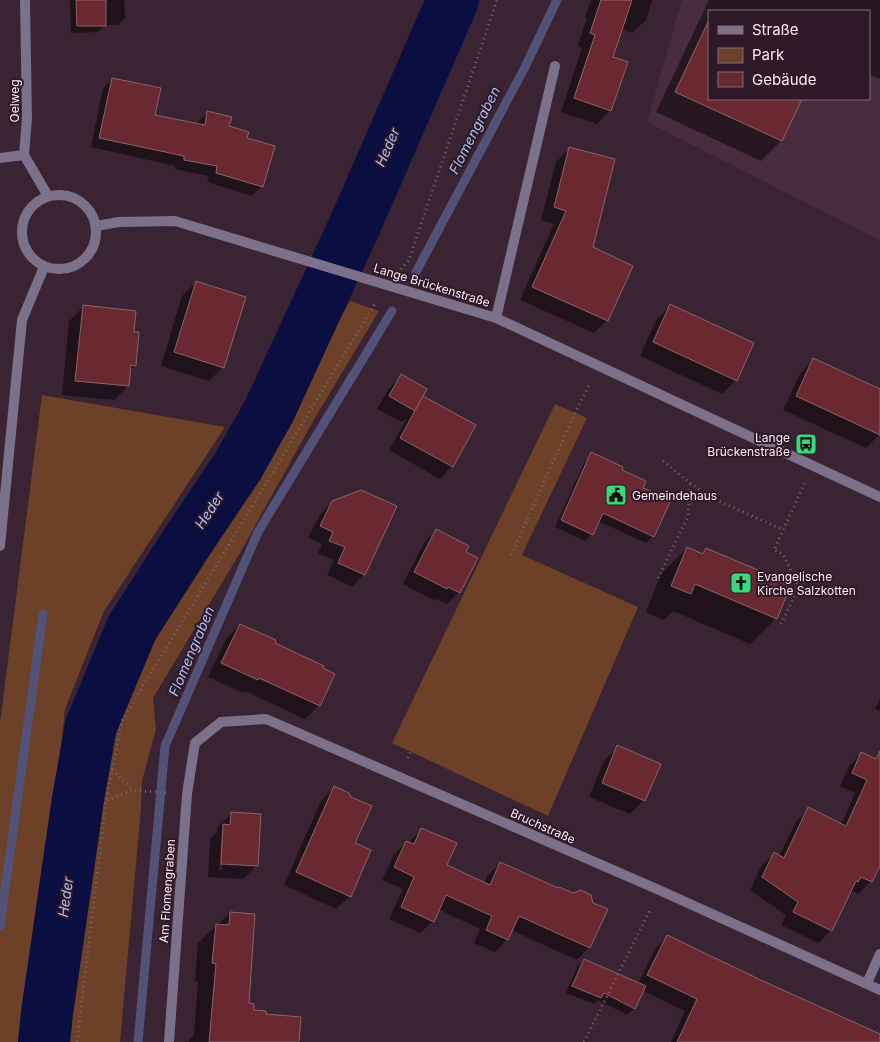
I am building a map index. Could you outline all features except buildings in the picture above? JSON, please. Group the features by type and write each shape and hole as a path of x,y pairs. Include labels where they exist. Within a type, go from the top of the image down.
{"street":[{"name":"Oelweg","path":"24,155 27,118 25,0"},
{"path":"496,318 555,66"},
{"path":"0,158 24,155 48,196"},
{"path":"64,195 79,201 89,210 96,226 94,246 89,255 82,262 62,270 44,267 35,261 28,253 23,242 21,230 24,218 38,201 48,196 64,195"},
{"name":"Lange Brückenstraße","path":"96,226 119,222 175,221 496,318 880,497"},
{"path":"0,546 22,320 44,267"},
{"name":"Bruchstraße","path":"195,743 221,722 266,719 659,890 880,990"},
{"name":"Am Flomengraben","path":"169,1042 187,794 195,743"},
{"path":"867,983 880,954"}],"path":[{"path":"77,1042 106,800 122,721 386,285 409,260 497,0"},
{"path":"511,555 598,366"},
{"path":"663,461 690,484 710,497 783,530"},
{"path":"781,624 799,587 783,554 774,550 812,466"},
{"path":"658,578 688,516 690,484"},
{"path":"112,770 133,790"},
{"path":"106,800 133,790 153,793"},
{"path":"584,1042 659,890"}],"shaded area":[{"path":"682,0 880,0 880,240 647,122"}],"green space":[{"path":"350,301 379,311 312,423 241,551 153,698 156,729 142,781 120,1042 69,1042 89,850 101,757 112,711 129,672 288,421 294,401"},
{"path":"42,395 225,427 104,611 65,709 29,1042 0,1042 0,723"},
{"path":"555,404 587,418 522,555 638,607 548,816 392,743"}],"waterway":[{"name":"Heder","path":"44,1042 78,799 91,726 132,628 238,466 269,411 354,227 453,0"},
{"name":"Flomengraben","path":"416,272 525,67 557,0"},
{"name":"Flomengraben","path":"138,1042 165,746 258,532 392,311"},
{"path":"0,926 43,614"}],"place":[{"name":"Lange Brückenstraße","path":"806,444"},
{"name":"Gemeindehaus","path":"616,495"},
{"name":"Evangelische Kirche Salzkotten","path":"741,583"}]}
